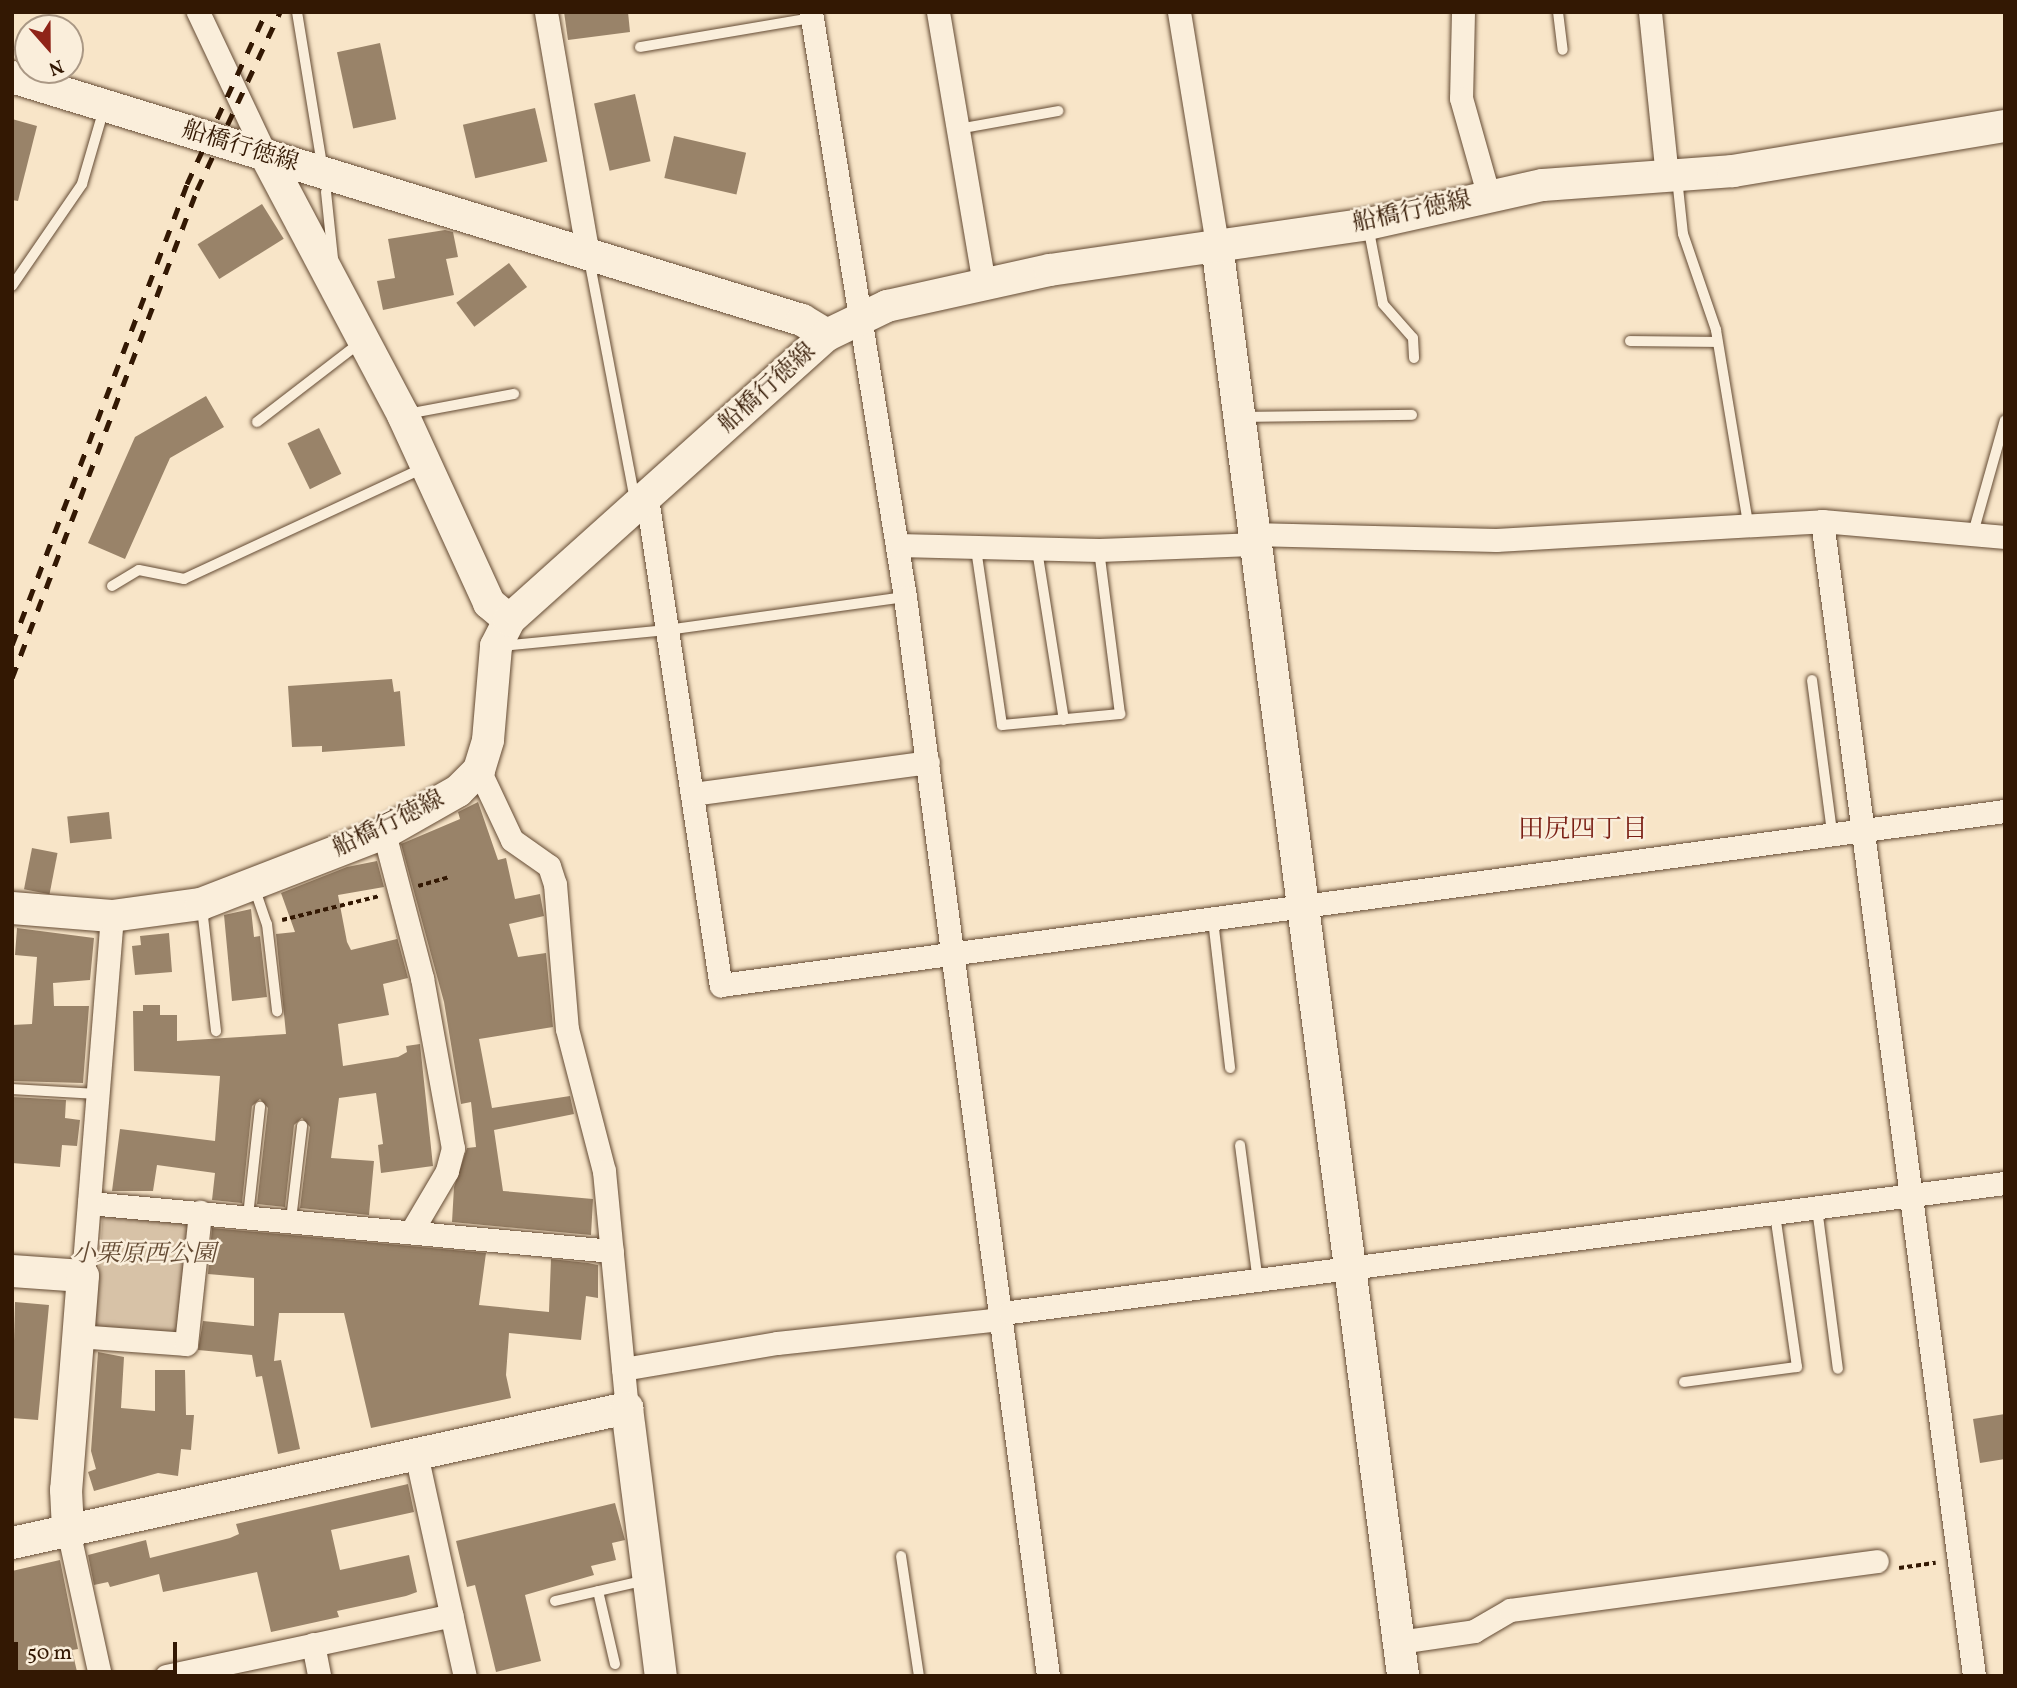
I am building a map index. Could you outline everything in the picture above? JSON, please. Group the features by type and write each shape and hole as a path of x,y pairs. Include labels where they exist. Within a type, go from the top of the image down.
{"street":[{"path":"198,12 267,158 402,415 503,633 488,740 480,770 512,840 549,866 555,884 565,1018 604,1171 626,1408 661,1676"},
{"path":"546,12 588,255"},
{"path":"938,12 984,284"},
{"path":"1179,12 1217,245 1240,417 1252,539 1404,1676"},
{"path":"1464,12 1461,98 1489,197"},
{"path":"1650,12 1672,175"},
{"path":"811,15 898,545 928,762 949,951 1001,1315 1048,1676"},
{"name":"船橋行徳線","path":"12,77 267,158 324,182 588,255 802,320 827,335"},
{"name":"船橋行徳線","path":"503,633 642,502 827,335 862,316 984,284 1217,245 1368,224 1544,185 1745,169 2005,126"},
{"path":"642,502 667,630 721,985 949,951 1213,920 1832,832 2005,811"},
{"path":"898,545 1099,550 1252,539 1496,540 1748,523 1822,521 2005,537"},
{"path":"1822,521 1907,1172 1914,1196 1974,1676"},
{"path":"692,794 928,762"},
{"name":"船橋行徳線","path":"12,908 112,916 201,904 384,833 438,804 480,770"},
{"path":"384,833 422,978 453,1148 447,1171 411,1232"},
{"path":"100,1676 68,1530 66,1490 112,916"},
{"path":"623,1369 777,1343 2005,1183"},
{"path":"89,1203 612,1251"},
{"path":"78,1336 186,1344 200,1212"},
{"path":"12,1270 83,1276"},
{"path":"12,1542 626,1408"},
{"path":"416,1454 465,1676"},
{"path":"1399,1642 1474,1631 1510,1610 1877,1561"},
{"path":"168,1676 452,1615"},
{"path":"313,1644 319,1676"}],"lane":[{"path":"297,12 324,182 337,292"},
{"path":"1558,12 1563,50"},
{"path":"640,47 811,15"},
{"path":"12,286 82,184 104,106"},
{"path":"958,129 1058,111"},
{"path":"1672,175 1683,234 1705,286 1748,523"},
{"path":"1368,224 1383,304 1413,338 1414,358"},
{"path":"588,255 642,502"},
{"path":"257,422 362,341"},
{"path":"1630,341 1717,342"},
{"path":"402,415 514,394"},
{"path":"1240,417 1412,415"},
{"path":"1973,533 2005,420"},
{"path":"112,586 139,570 184,579 427,466"},
{"path":"976,549 1002,726 1120,714 1099,550"},
{"path":"1037,550 1064,720"},
{"path":"503,633 667,630 905,597"},
{"path":"1812,680 1832,832"},
{"path":"253,884 267,924 276,1011"},
{"path":"201,904 216,1031"},
{"path":"1213,920 1230,1068"},
{"path":"12,1089 97,1094"},
{"path":"248,1216 260,1107"},
{"path":"291,1220 302,1126"},
{"path":"1240,1145 1258,1281"},
{"path":"1817,1208 1838,1369"},
{"path":"1684,1382 1797,1367 1775,1214"},
{"path":"901,1556 919,1676"},
{"path":"555,1601 648,1579"},
{"path":"598,1591 615,1664"}],"path":[{"path":"267,924 450,877"},
{"path":"1877,1561 1894,1568 1958,1561"}],"green space":[{"name":"小栗原西公園","path":"103,1210 190,1223 180,1330 173,1336 95,1331"}],"building":[{"path":"564,12 628,12 630,32 568,40"},
{"path":"380,43 396,119 353,128 337,52"},
{"path":"635,94 651,161 610,171 594,103"},
{"path":"535,108 547,162 475,178 463,125"},
{"path":"12,119 37,126 18,201 12,200"},
{"path":"674,136 746,153 736,195 664,178"},
{"path":"262,204 284,239 219,279 198,244"},
{"path":"445,230 453,232 458,257 446,259 454,295 383,310 377,281 395,278 388,239"},
{"path":"509,263 527,287 474,327 456,303"},
{"path":"206,396 224,427 170,458 125,559 88,543 135,437"},
{"path":"319,428 341,474 310,489 288,443"},
{"path":"392,679 394,692 400,691 405,746 322,752 322,746 292,747 288,686"},
{"path":"478,802 498,860 506,858 515,899 540,894 544,916 509,924 518,957 546,953 553,1027 479,1039 492,1108 570,1096 574,1114 494,1130 503,1191 593,1199 591,1235 452,1222 454,1187 467,1148 476,1147 471,1102 461,1104 444,1002 401,844 460,819 458,812"},
{"path":"109,812 112,839 70,843 67,816"},
{"path":"32,848 58,853 50,894 24,889"},
{"path":"377,861 384,887 338,895 347,942 351,950 397,939 393,922 408,978 383,984 389,1015 338,1024 343,1066 398,1057 407,1052 406,1046 420,1044 433,1166 381,1173 378,1145 383,1144 376,1093 339,1098 331,1158 374,1161 369,1215 300,1208 310,1127 302,1118 294,1125 285,1207 257,1204 268,1108 260,1099 252,1106 242,1203 212,1200 215,1173 157,1165 153,1191 112,1191 120,1129 215,1141 220,1076 134,1071 133,1011 143,1011 143,1005 160,1005 160,1015 177,1015 177,1041 286,1034 276,934 295,932 281,893 347,867"},
{"path":"251,909 254,937 260,936 267,997 232,1001 224,915"},
{"path":"17,928 94,938 90,980 53,983 54,1006 89,1006 83,1083 12,1081 12,1025 32,1024 37,957 15,955"},
{"path":"169,933 172,972 135,975 132,946 141,945 140,936"},
{"path":"12,1097 66,1100 65,1118 80,1120 77,1146 62,1145 60,1167 12,1163"},
{"path":"212,1228 486,1253 479,1305 549,1312 551,1259 588,1263 598,1265 598,1298 586,1296 581,1340 509,1333 506,1375 511,1398 371,1428 344,1313 279,1313 274,1361 281,1360 300,1449 278,1454 262,1376 256,1377 252,1355 198,1350 203,1321 254,1326 254,1278 208,1274"},
{"path":"15,1302 49,1305 38,1420 12,1418"},
{"path":"98,1352 124,1357 121,1408 155,1411 155,1370 185,1370 186,1415 194,1415 191,1450 181,1449 178,1476 158,1473 94,1491 88,1472 96,1469 91,1451"},
{"path":"2005,1414 2005,1459 1980,1463 1973,1419"},
{"path":"408,1484 414,1512 331,1530 340,1570 409,1555 417,1592 406,1596 337,1611 339,1617 271,1632 257,1572 163,1592 159,1574 110,1587 108,1582 94,1585 88,1555 146,1540 150,1558 230,1538 239,1534 236,1524"},
{"path":"615,1503 625,1540 612,1543 616,1560 591,1566 594,1575 525,1595 541,1661 496,1672 475,1585 467,1587 456,1541"},
{"path":"60,1560 78,1649 72,1650 78,1676 12,1676 12,1571"}],"railway":[{"path":"12,645 187,184 266,12"},
{"path":"12,678 197,190 280,12"}],"district":[{"name":"田尻四丁目","path":"1583,831"}]}
